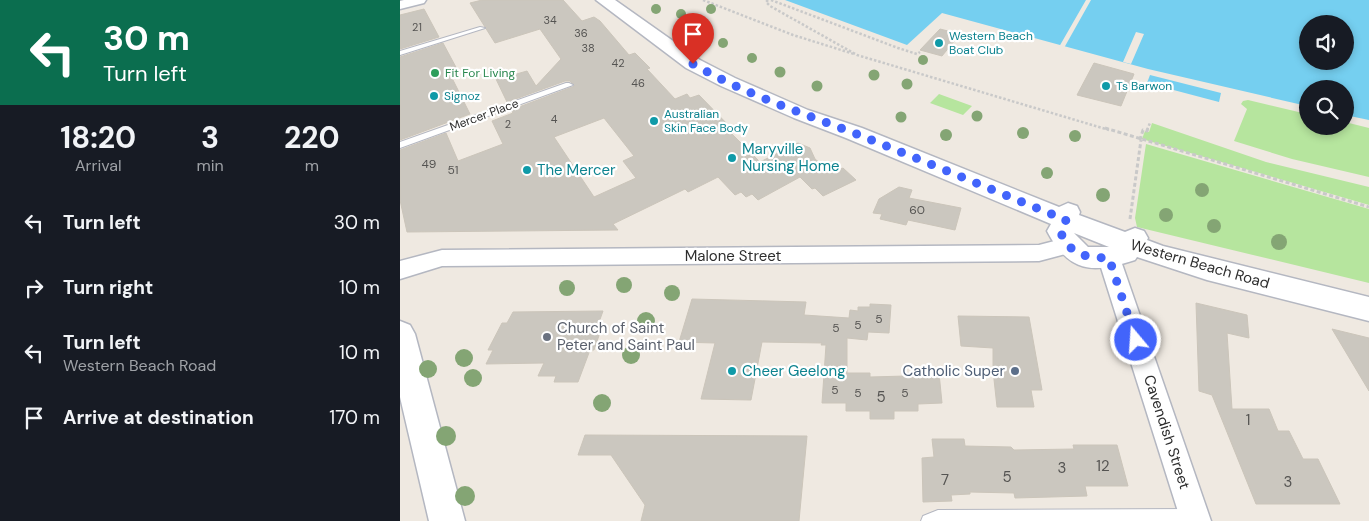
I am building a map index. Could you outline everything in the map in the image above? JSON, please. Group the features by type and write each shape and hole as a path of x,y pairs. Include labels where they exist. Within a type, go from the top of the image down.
{"street":[{"path":"400,4 419,0"},
{"name":"Western Beach Road","path":"604,0 693,64 728,82 801,114 1207,269 1369,309"},
{"name":"Western Beach Road","path":"618,0 702,60 720,70 1067,216"},
{"path":"1067,216 1060,231 1066,246 1084,257 1109,258 1126,253 1131,239"},
{"name":"Western Beach Road","path":"1131,239 1369,297"},
{"name":"Malone Street","path":"400,270 442,258 1039,253 1066,246"},
{"name":"Cavendish Street","path":"1109,258 1196,518"},
{"path":"400,334 447,521"}],"lane":[{"path":"400,53 482,28"},
{"name":"Mercer Place","path":"400,145 569,85"},
{"path":"928,521 938,517 1196,518"}],"path":[{"path":"703,0 793,35 857,55 1369,207"},
{"path":"857,55 766,2 770,0 898,48 918,54 920,52"},
{"path":"1131,239 1132,207 1140,140 1143,130 1147,131 1150,123"}],"green space":[{"path":"939,94 972,106 963,115 930,103"},
{"path":"1248,100 1299,112 1299,135 1354,135 1354,124 1369,128 1369,177 1292,159 1234,141 1247,109 1241,104 1243,101"},
{"path":"1152,123 1266,162 1369,187 1369,205 1142,139 1145,131 1149,132"},
{"path":"1146,144 1369,209 1369,283 1137,227 1135,218"}],"water":[{"path":"785,0 1369,0 1369,120 1354,117 1354,80 1299,80 1299,104 1148,69 942,13 907,45"},
{"path":"1150,75 1221,93 1219,102 1147,83"}],"pier":[{"name":"Western Beach Boat Club","path":"1086,0 1091,0 1064,48 1059,47"},
{"path":"1136,32 1144,34 1131,64 1123,62"}],"building":[{"path":"482,0 563,0 582,21 594,17 600,21 629,55 635,53 650,68 647,69 675,99 687,94 690,98 699,95 732,129 729,131 760,162 798,143 810,148 815,159 832,173 843,168 856,180 823,196 815,188 812,189 800,177 758,200 752,194 746,197 741,192 735,195 718,177 688,192 685,189 613,224 618,230 407,232 400,200 400,150 446,133 458,161 503,144 492,121 513,113 511,110 575,86 570,81 565,81 507,102 495,77 511,72 513,75 527,71 536,86 561,59 540,29 495,43 470,3","holes":["604,118 634,156 623,161 636,178 594,197 554,137"]},
{"path":"424,9 439,37 400,49 400,15"},
{"name":"Western Beach Boat Club","path":"940,29 960,34 942,56 920,50"},
{"path":"443,43 458,71 450,74 470,114 400,140 400,57"},
{"name":"Ts Barwon","path":"1094,63 1134,74 1121,106 1077,95"},
{"path":"899,187 912,190 909,198 961,208 955,230 908,220 906,225 880,219 882,214 873,213 879,199"},
{"path":"692,299 806,302 804,315 849,318 850,310 858,311 858,307 870,307 870,304 891,305 889,333 868,332 867,340 847,338 847,373 870,373 870,377 906,376 906,373 939,373 942,403 918,404 918,411 894,411 894,419 870,419 870,411 846,411 846,403 822,403 826,345 821,345 822,343 762,342 751,400 701,399 715,343 679,342"},
{"path":"1196,303 1247,315 1249,338 1227,333 1232,409 1269,409 1278,431 1289,431 1303,459 1318,459 1340,504 1256,504 1212,395 1199,391"},
{"name":"Church of Saint Peter and Saint Paul","path":"603,311 598,325 603,324 594,350 590,350 578,382 554,382 556,376 538,376 544,363 486,364 493,350 488,350 502,323 507,323 513,312"},
{"name":"Catholic Super","path":"958,316 1029,317 1042,390 1031,390 1034,407 997,407 993,348 961,346"},
{"path":"1332,329 1369,338 1369,391"},
{"path":"585,435 807,436 799,521 641,521 645,505 611,455 578,455"},
{"path":"932,439 964,439 965,446 1011,447 1014,450 1074,449 1073,445 1117,445 1128,486 1085,486 1087,496 1015,498 1014,493 970,492 970,494 951,495 952,501 923,502 922,458 934,457"}],"place":[{"name":"Western Beach Boat Club","path":"939,43"},
{"name":"Fit For Living","path":"435,73"},
{"name":"Ts Barwon","path":"1106,86"},
{"name":"Signoz","path":"434,96"},
{"name":"Australian Skin Face Body","path":"654,121"},
{"name":"Maryville Nursing Home","path":"732,158"},
{"name":"The Mercer","path":"527,170"},
{"name":"Church of Saint Peter and Saint Paul","path":"547,337"},
{"name":"Cheer Geelong","path":"732,371"},
{"name":"Catholic Super","path":"1015,371"}],"route":[{"path":"693,64 710,74 801,114 854,133 1066,220 1060,231 1066,246 1084,257 1109,258 1136,340"}]}
